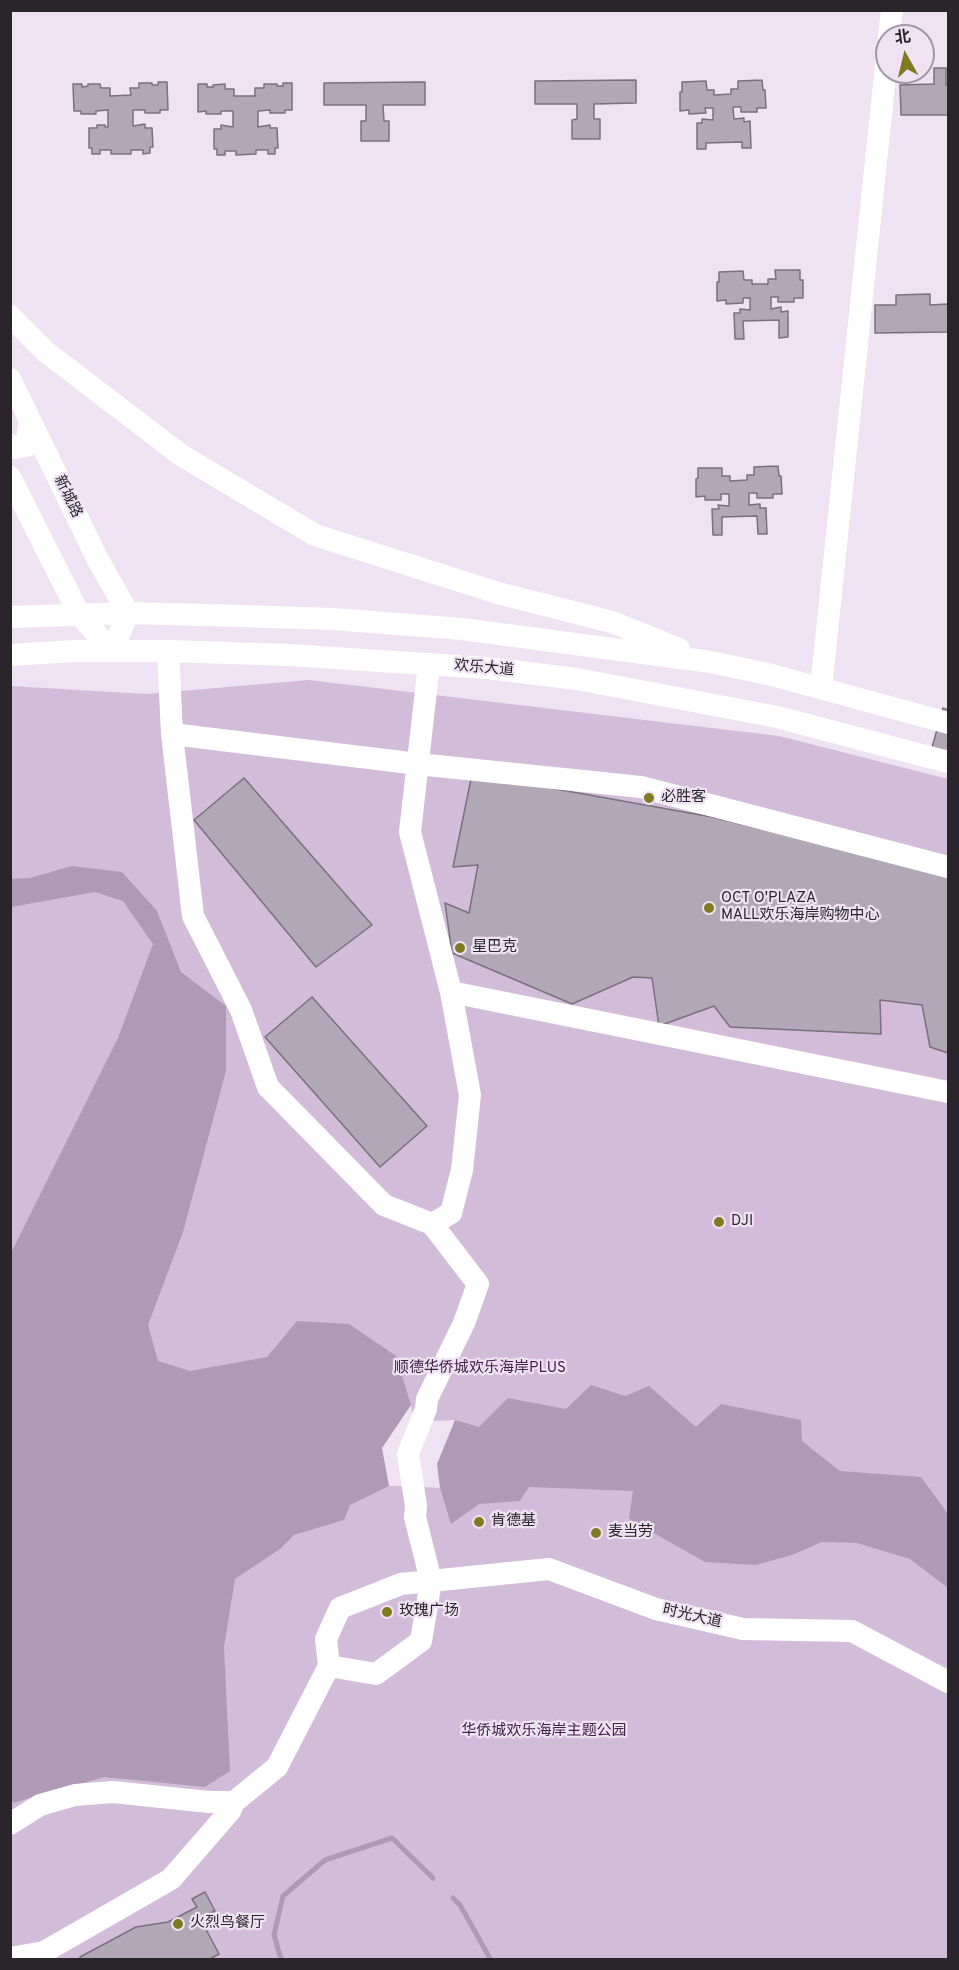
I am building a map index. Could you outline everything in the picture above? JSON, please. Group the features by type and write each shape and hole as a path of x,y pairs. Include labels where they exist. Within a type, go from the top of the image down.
{"street":[{"path":"821,688 884,84"},
{"path":"10,316 46,352 181,455 315,535 498,593 612,622 711,662"},
{"name":"新城路","path":"10,380 97,558 128,613"},
{"path":"10,445 15,448 26,446 30,421"},
{"path":"10,477 79,614 112,651 128,613"},
{"path":"10,617 128,613 333,619 462,629 711,662 772,675 948,723"},
{"path":"274,655 275,617"},
{"path":"10,1958 44,1952 171,1879 230,1811 234,1802 277,1767 329,1666 376,1674 421,1641 431,1581 415,1517 416,1506 408,1454 426,1409 427,1399 464,1323 478,1284 432,1224 384,1205 268,1087 241,1010 193,916 172,734 168,651"},
{"name":"欢乐大道","path":"10,655 168,651 487,668 577,679 733,708 777,717 948,762"},
{"path":"429,664 410,832 451,992 470,1095 462,1170 451,1213 432,1224"},
{"path":"172,734 418,764 641,787 948,867"},
{"path":"451,992 948,1092"},
{"name":"时光大道","path":"329,1666 326,1639 340,1608 401,1584 549,1569 656,1609 743,1629 852,1631 948,1682"},
{"path":"10,1824 40,1805 75,1795 113,1792 208,1803 234,1802"}],"green space":[{"name":"顺德华侨城欢乐海岸PLUS","path":"309,680 779,736 948,779 948,1959 11,1959 10,686 146,694"}],"shaded area":[{"path":"72,866 122,872 157,911 181,972 226,1006 226,1071 183,1232 148,1325 158,1361 190,1371 267,1357 297,1321 349,1324 396,1356 416,1421 455,1420 479,1427 508,1398 566,1409 591,1385 625,1396 649,1386 696,1427 721,1404 801,1420 802,1441 840,1471 921,1477 948,1514 948,1588 910,1559 857,1543 822,1542 792,1555 756,1565 705,1562 629,1519 633,1491 529,1487 520,1501 479,1504 451,1524 440,1488 389,1486 350,1505 344,1520 294,1535 280,1549 235,1579 224,1647 230,1771 205,1787 104,1777 13,1803 10,1796 10,1255 118,1038 153,944 123,901 95,892 11,907 11,879 30,878"}],"pier":[{"path":"411,1405 415,1421 455,1420 437,1464 440,1488 389,1486 382,1448"}],"building":[{"path":"935,68 946,68 948,115 901,115 900,85 935,84"},
{"path":"636,80 636,103 594,104 594,119 600,119 600,139 572,139 572,120 577,119 577,104 535,104 535,81"},
{"path":"762,80 766,108 757,108 757,112 741,112 741,107 733,107 734,119 744,118 744,122 750,121 751,148 742,148 742,142 706,143 706,149 697,149 697,123 702,123 702,119 713,120 713,108 705,108 706,113 689,114 689,110 680,111 682,82 706,81 707,90 714,90 714,95 731,94 731,89 738,89 738,81"},
{"path":"158,82 167,82 168,110 160,110 160,113 145,113 145,110 133,110 133,126 145,124 145,128 152,128 153,147 150,147 150,153 143,154 143,150 131,150 131,154 111,154 111,150 100,150 100,154 92,154 92,148 89,148 89,128 97,128 97,125 108,127 108,110 96,111 96,114 81,114 81,111 74,111 73,84 82,84 82,87 88,84 100,84 101,88 110,88 110,96 131,95 130,88 139,88 139,83 158,85"},
{"path":"425,82 425,105 383,105 384,121 389,121 389,141 361,141 361,121 366,121 366,105 324,105 324,83"},
{"path":"283,83 292,83 292,110 285,110 285,113 270,113 270,110 258,111 258,127 270,125 270,128 277,128 278,148 275,148 275,154 268,154 268,150 256,150 256,154 236,155 236,151 225,151 225,155 217,155 217,149 214,149 214,129 221,129 221,125 233,127 233,111 221,111 221,114 198,112 198,84 213,87 213,85 225,84 225,89 234,89 234,96 255,96 255,88 264,88 264,84 283,86"},
{"path":"775,270 800,270 800,280 803,280 803,298 794,298 794,302 778,302 778,297 771,297 771,309 781,307 781,312 788,311 788,337 779,338 779,320 743,321 744,339 735,339 734,313 740,313 740,309 750,310 750,298 743,298 743,303 726,304 726,300 717,301 719,272 743,271 744,280 752,280 752,284 768,284 768,279 776,279"},
{"path":"930,294 930,305 948,304 948,332 875,333 875,305 896,305 896,295"},
{"path":"778,466 782,494 773,494 773,498 757,498 757,493 749,493 749,505 760,504 760,508 766,508 767,534 758,534 757,516 722,517 722,535 713,535 712,509 719,509 718,505 729,506 729,494 721,494 721,500 705,500 705,496 696,497 698,468 722,468 722,476 730,476 730,481 747,480 747,475 754,475 754,467"},
{"path":"943,708 948,710 948,756 931,751"},
{"name":"OCT O'PLAZA MALL欢乐海岸购物中心","path":"472,774 712,817 948,875 948,1053 930,1047 922,1005 880,1000 881,1034 730,1027 714,1006 659,1026 652,978 633,977 572,1004 452,953 445,903 469,913 478,865 453,867"},
{"path":"244,778 372,925 316,967 194,820"},
{"path":"312,997 427,1126 380,1167 265,1037"},
{"name":"火烈鸟餐厅","path":"205,1892 215,1911 200,1918 219,1954 208,1960 81,1960 80,1957 136,1927 168,1922 197,1907 192,1899"}],"waterway":[{"path":"281,1959 274,1935 283,1896 325,1860 392,1838 433,1878"},
{"path":"453,1898 460,1905 491,1960"}],"place":[{"name":"必胜客","path":"649,798"},
{"name":"OCT O'PLAZA MALL欢乐海岸购物中心","path":"709,908"},
{"name":"星巴克","path":"460,948"},
{"name":"DJI","path":"719,1222"},
{"name":"肯德基","path":"479,1522"},
{"name":"麦当劳","path":"596,1533"},
{"name":"玫瑰广场","path":"387,1612"},
{"name":"火烈鸟餐厅","path":"178,1924"}],"park label":[{"name":"华侨城欢乐海岸主题公园","path":"544,1732"}]}
